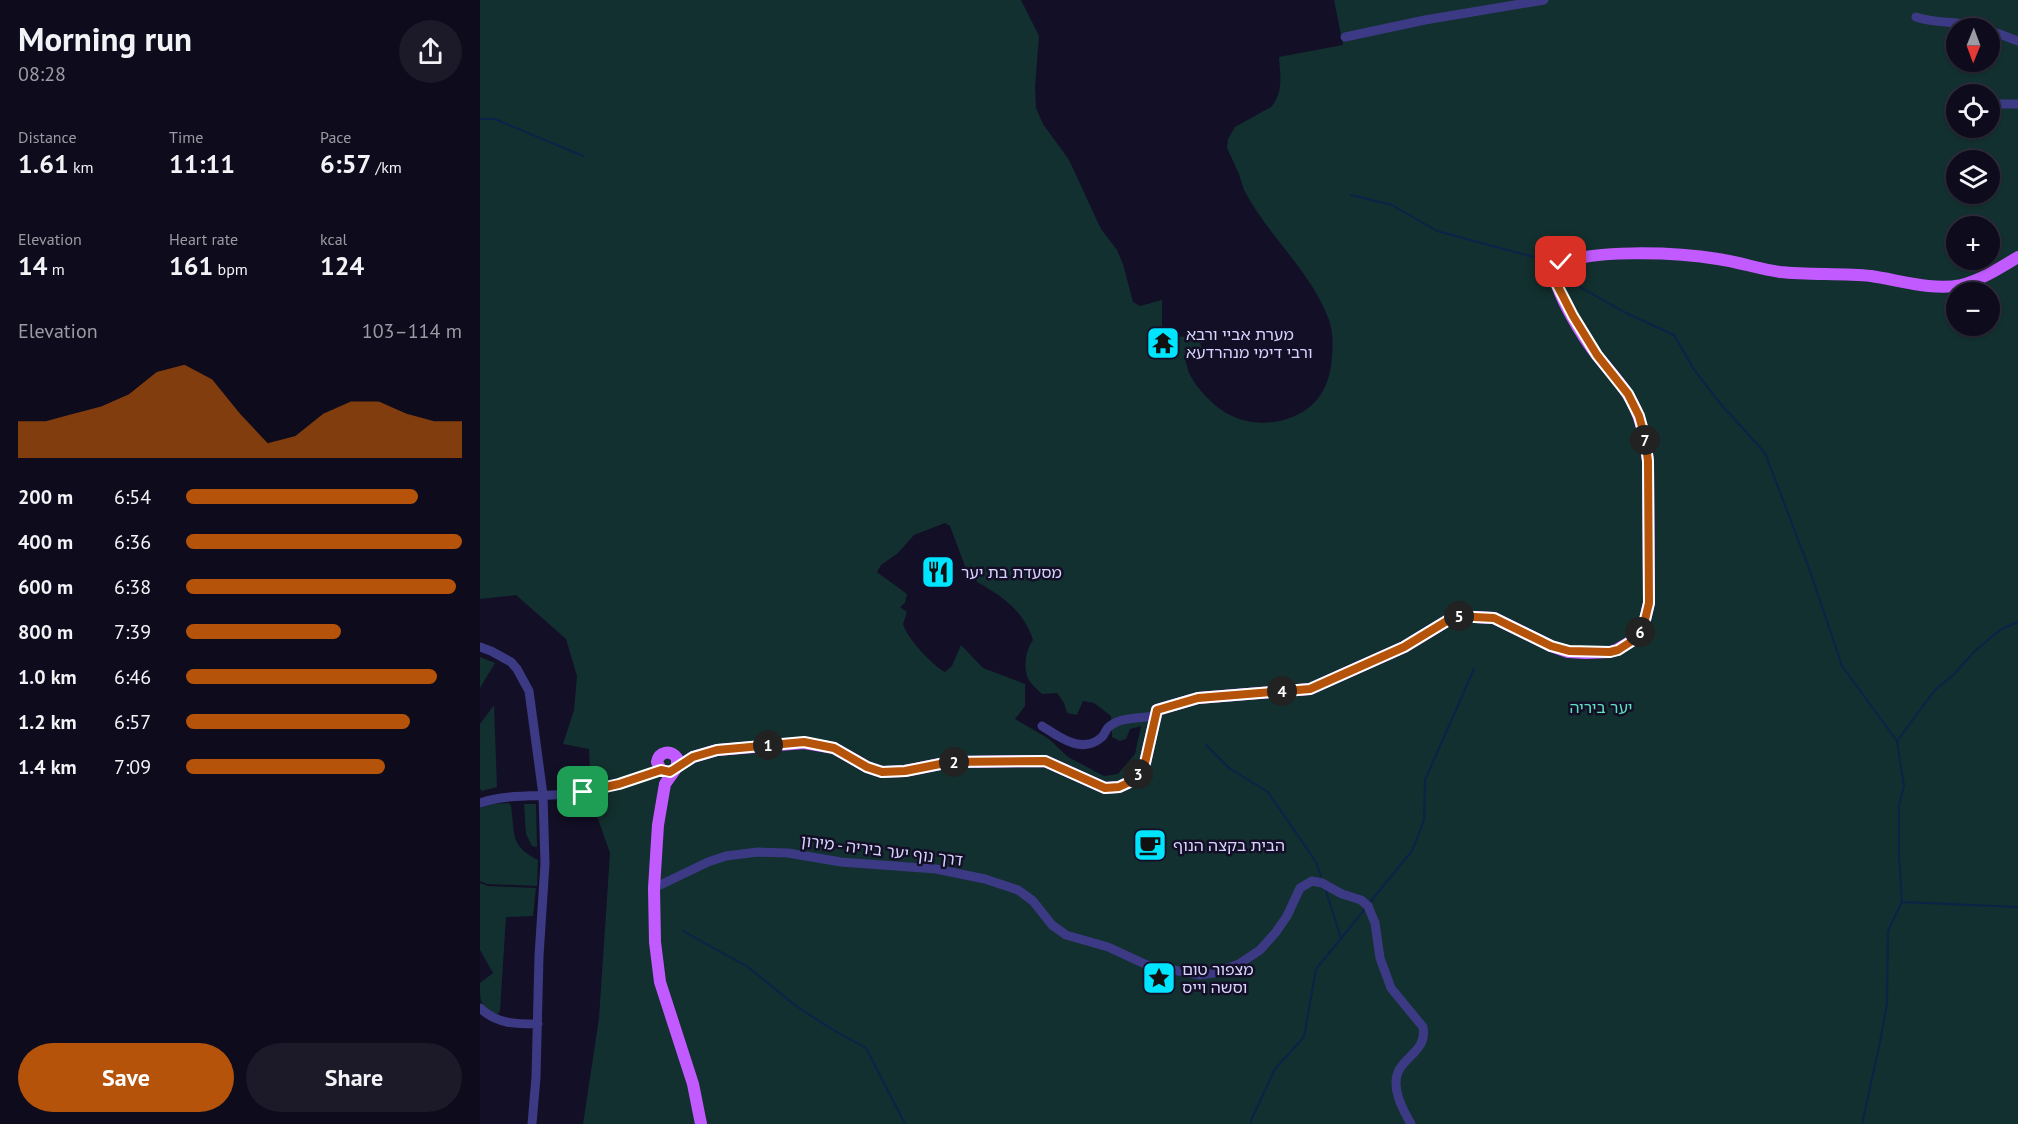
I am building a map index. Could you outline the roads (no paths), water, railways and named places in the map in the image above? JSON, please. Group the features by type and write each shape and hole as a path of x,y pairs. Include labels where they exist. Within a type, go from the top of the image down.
{"main road":[{"path":"701,1124 693,1084 660,982 656,942 654,888 662,794 668,766 725,749 804,742 834,748 867,767 882,772 905,771 950,762 1045,761 1105,788 1119,787 1134,780 1145,763 1157,710 1198,698 1310,689 1404,647 1455,616 1494,618 1551,646 1569,651 1610,652 1618,650 1635,639 1643,628 1649,603 1648,461 1645,438 1639,416 1628,394 1597,355 1561,296 1554,279 1553,268 1561,262 1598,254 1671,255 1717,259 1777,272 1857,275 1932,286 1960,285 1989,274 2018,258"}],"street":[{"path":"1345,37 1425,20 1544,0"},
{"path":"1916,17 1926,21 1946,22"},
{"path":"2000,34 2017,41"},
{"path":"2000,104 2018,104"},
{"path":"480,647 511,663 517,669 529,691 543,795 545,864 532,1124"},
{"path":"1042,726 1066,742 1077,744 1091,742 1101,737 1109,726 1120,721 1156,716"},
{"path":"480,803 499,798 568,793 610,787 668,766"},
{"name":"דרך נוף יער ביריה - מירון","path":"654,888 708,862 726,856 758,852 788,853 841,862 936,869 985,879 1018,890 1033,902 1052,926 1066,935 1108,947 1147,965 1200,975 1214,973 1239,964 1260,950 1287,916 1304,883 1312,881 1322,883 1368,906 1375,923 1380,958 1390,988 1423,1027 1422,1042 1417,1052 1399,1071 1396,1086 1403,1110 1411,1124"},
{"path":"480,1008 489,1016 507,1023 538,1024"}],"waterway":[{"path":"480,119 495,119 583,156"},
{"path":"1351,195 1392,205 1437,231 1552,262"},
{"path":"1566,267 1580,287 1626,313 1674,335 1693,368 1719,402 1765,453 1809,568 1842,666 1897,741 1904,786 1899,805 1902,902 1888,931 1887,1004 1862,1124"},
{"path":"1898,740 1934,691 2000,630 2018,622"},
{"path":"1370,902 1412,851 1424,820 1425,780 1474,669"},
{"path":"1206,745 1229,768 1268,792 1316,862 1321,876"},
{"path":"1326,891 1341,938"},
{"path":"1902,902 2018,907"},
{"path":"1251,1124 1275,1069 1304,1037 1316,969 1365,909"},
{"path":"683,931 748,967 796,1006 866,1048 905,1124"}],"place":[{"name":"מערת אביי ורבא ורבי דימי מנהרדעא","path":"1163,343"},
{"name":"מסעדת בת יער","path":"938,572"},
{"name":"הבית בקצה הנוף","path":"1150,845"},
{"name":"מצפור טום וסשה וייס","path":"1159,978"}],"park label":[{"name":"יער ביריה","path":"1601,707"}]}
